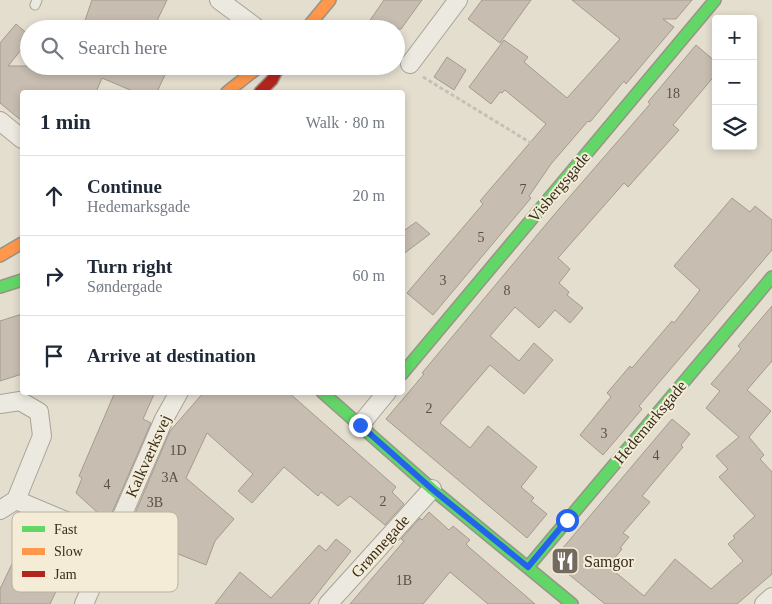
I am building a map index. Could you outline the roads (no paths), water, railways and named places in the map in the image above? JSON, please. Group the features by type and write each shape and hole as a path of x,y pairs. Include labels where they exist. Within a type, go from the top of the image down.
{"street":[{"path":"219,0 246,20"},
{"path":"313,20 330,0"},
{"path":"410,64 458,0"},
{"name":"Visbergsgade","path":"405,370 715,0"},
{"path":"230,90 249,75"},
{"path":"262,90 275,75"},
{"path":"0,121 20,138"},
{"path":"0,256 20,244"},
{"name":"Hedemarksgade","path":"528,567 772,277"},
{"path":"0,287 20,281"},
{"name":"Kalkværksvej","path":"123,512 164,419 177,395"},
{"path":"325,395 432,489 572,604"},
{"path":"360,425 385,395"},
{"path":"0,404 20,401 39,412 42,436 16,500 0,510"},
{"name":"Grønnegade","path":"328,604 432,489"},
{"path":"16,500 44,512"},
{"name":"Kalkværksvej","path":"84,604 89,592"},
{"path":"764,604 772,597"}],"place":[{"name":"Samgor","path":"565,561"}]}
